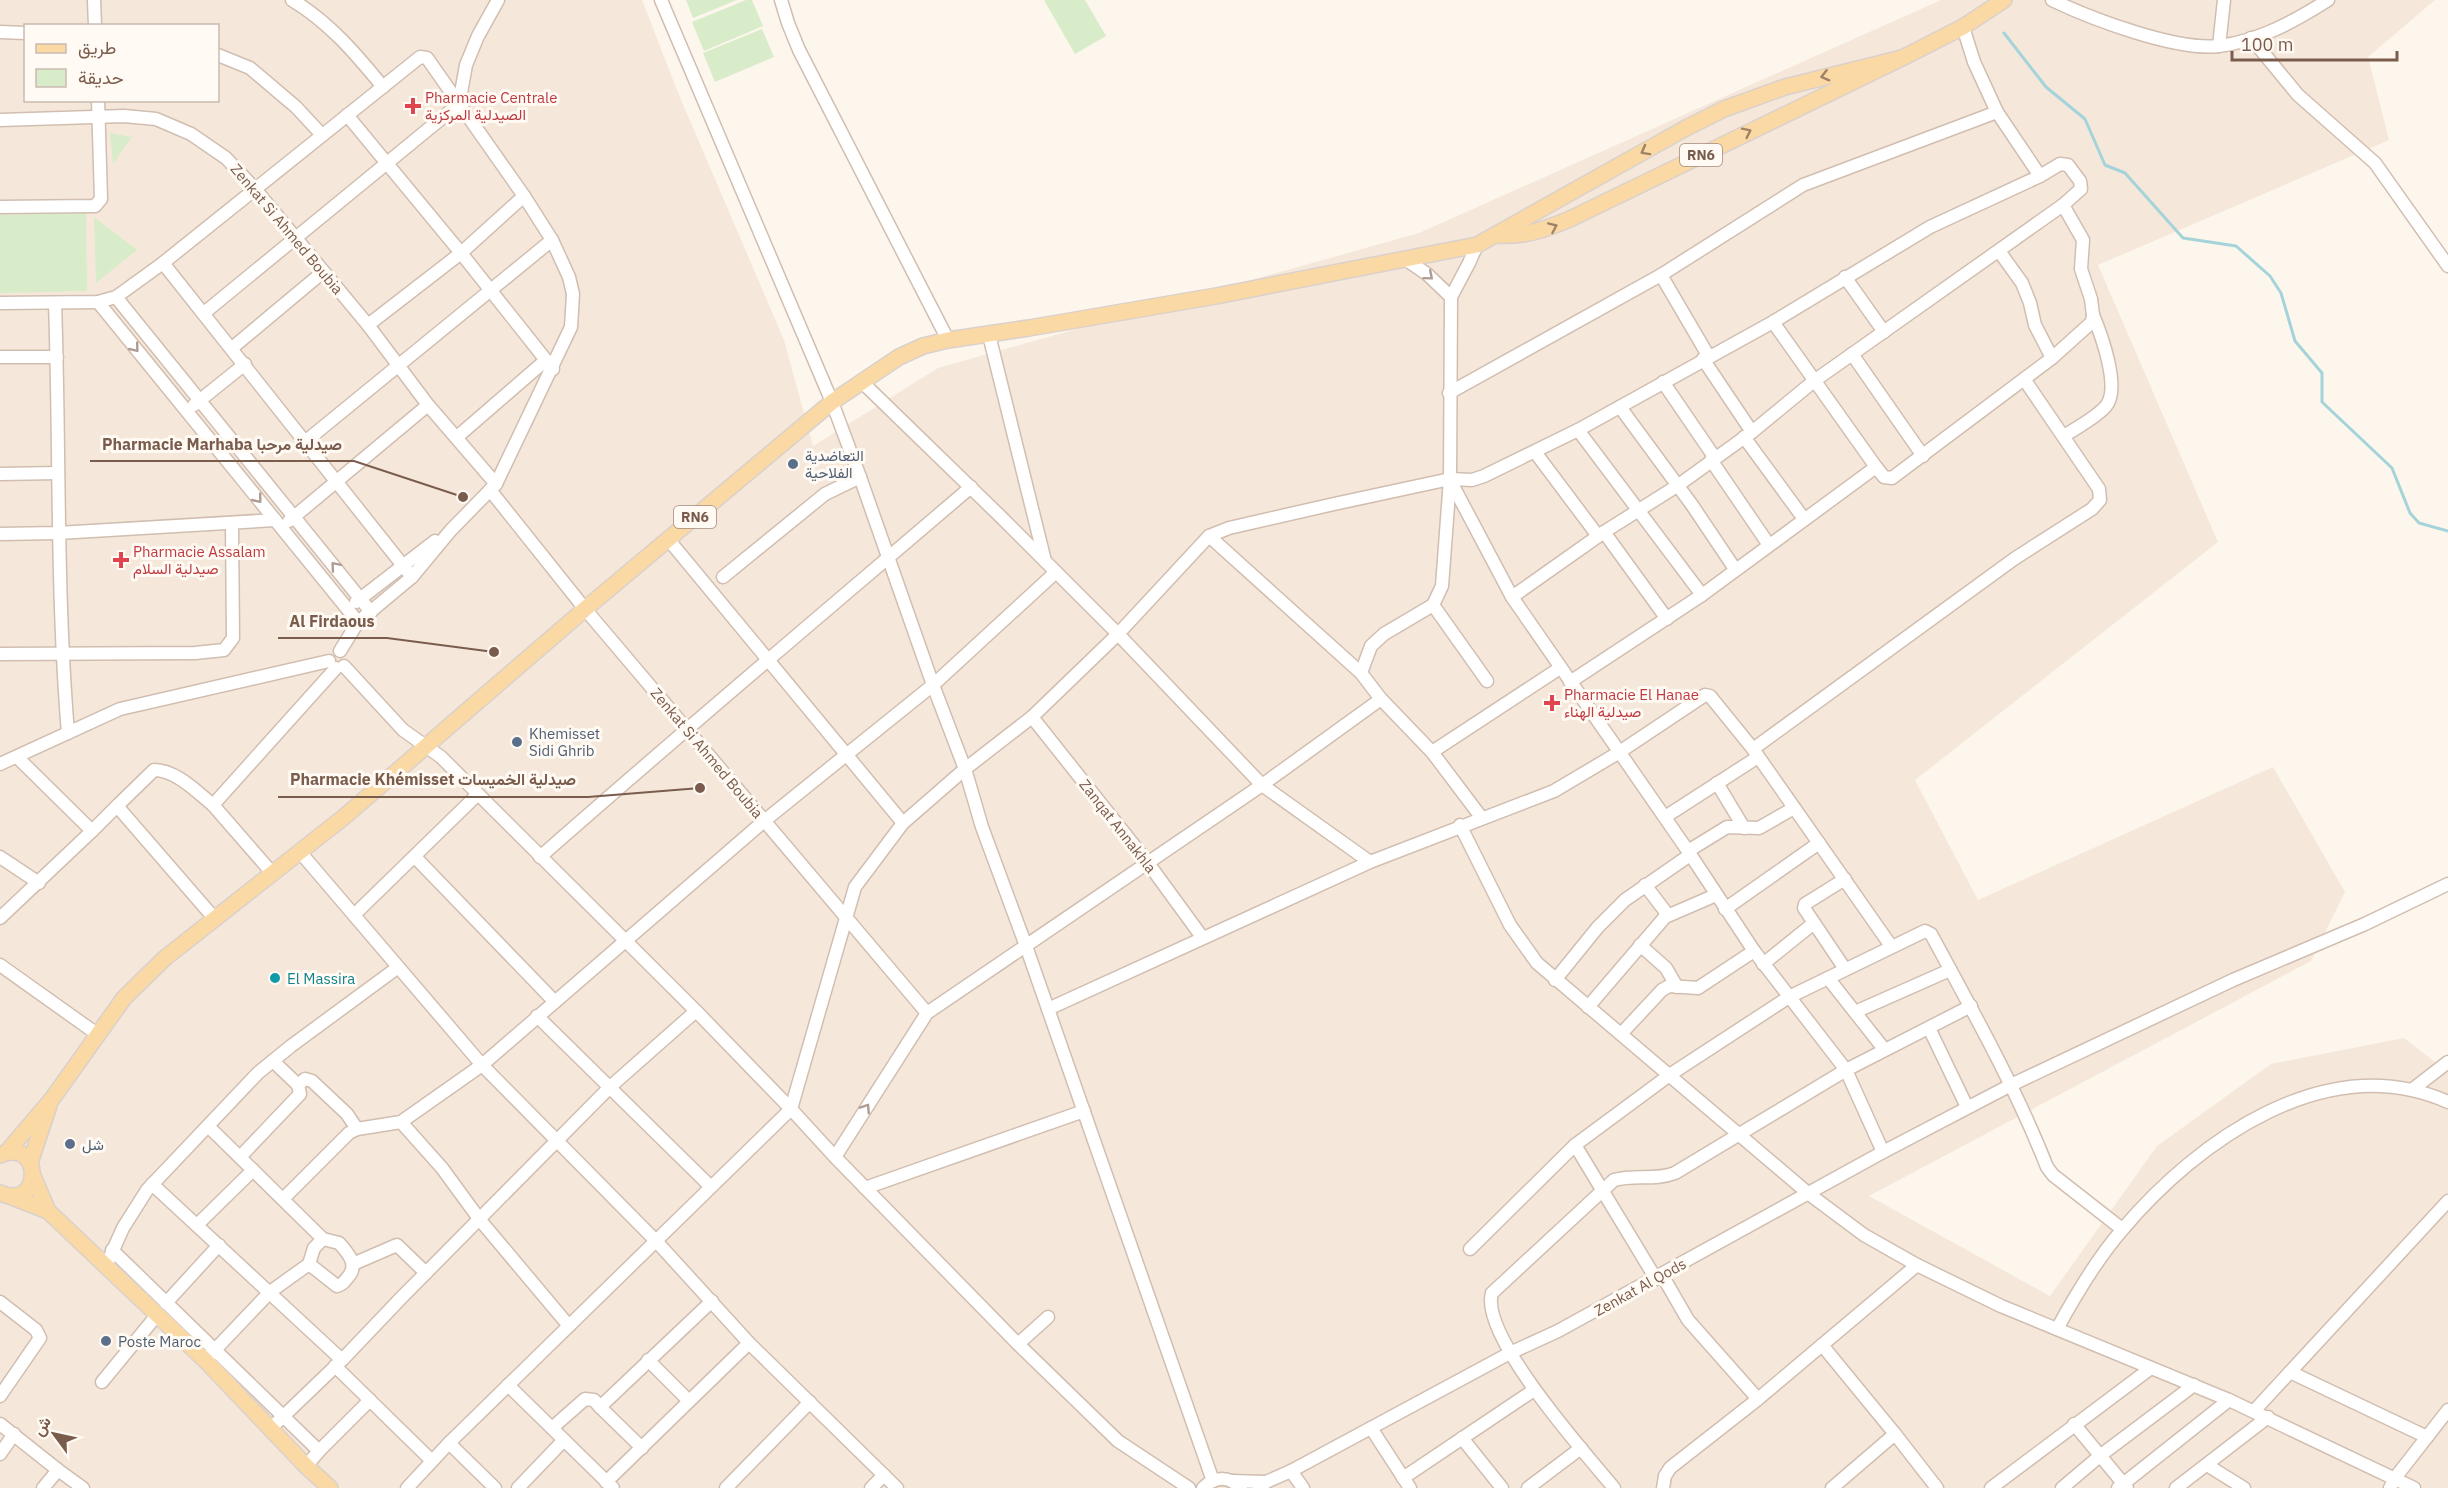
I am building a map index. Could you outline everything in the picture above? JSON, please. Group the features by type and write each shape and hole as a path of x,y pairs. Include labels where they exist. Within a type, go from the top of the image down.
{"main road":[{"name":"RN6","path":"1496,235 1515,237 1542,232 1902,58 1963,27 2004,0"},
{"name":"RN6","path":"2,1154 52,1099 124,998 146,976 214,918 273,874 428,746 585,609 832,402 899,357 923,346 948,340 1216,296 1477,244 1724,109 1785,87 1902,58"},
{"name":"RN6","path":"5,1197 24,1192 29,1188 32,1169 52,1099"},
{"name":"RN6","path":"2,1154 20,1154 32,1169"},
{"path":"32,1169 48,1211"},
{"path":"5,1197 48,1211 106,1266 161,1309 209,1355 271,1428 330,1488"}],"street":[{"path":"94,0 95,24"},
{"path":"292,0 306,8 348,44 383,87"},
{"path":"204,313 459,104 466,65 478,36 498,0"},
{"path":"661,0 832,402 860,477 965,769 982,828 1084,1111 1198,1444 1207,1485"},
{"path":"781,0 788,23 815,83 948,340"},
{"path":"2052,0 2094,18 2159,39 2187,45 2219,46 2251,38 2293,22 2309,5 2328,0"},
{"path":"2219,46 2224,0"},
{"path":"1963,27 1974,62 1997,112 2040,176"},
{"path":"0,33 24,33"},
{"path":"2251,38 2298,96 2375,164 2448,266"},
{"path":"219,55 250,68 296,107 322,135"},
{"path":"0,303 98,302 116,297 163,263 423,56 429,61 524,196 552,240 569,277 574,309 571,327 550,365 494,487 451,530 412,577 358,622 340,651 344,652 347,659 336,665 141,703 102,717 0,764"},
{"path":"0,207 95,206 99,204 101,199 98,102"},
{"path":"1449,393 1661,275 1803,185 1997,112"},
{"path":"347,115 550,365"},
{"name":"Zenkat Si Ahmed Boubia","path":"0,120 124,116 156,119 191,134 226,158 255,189 368,325 428,405 457,437 585,609 927,1013"},
{"path":"412,1486 449,1443 791,1109 855,887 903,823 965,769 1032,717 1118,634 1209,536 1229,528 1450,478 1476,479 1536,452 1620,407 1773,322 1930,227 2040,176 2060,164 2071,168 2082,185 2063,205 1814,381 1748,434 1677,486 1601,534 1512,597"},
{"path":"368,325 461,253 524,196"},
{"path":"2063,205 2083,240 2081,269 2111,374 2112,388 2105,407 2064,436"},
{"path":"306,441 552,240"},
{"path":"1361,673 1368,652 1375,641 1433,604 1442,586 1450,478 1451,297 1477,244"},
{"path":"1999,251 2022,283 2035,325 2052,358"},
{"path":"1405,259 1427,274 1451,297"},
{"path":"163,263 412,577"},
{"path":"232,348 323,272"},
{"path":"1661,275 1748,434 1804,519"},
{"path":"1845,277 1884,332"},
{"path":"116,297 371,612"},
{"path":"98,302 358,622"},
{"path":"56,303 58,533 62,654 68,733"},
{"path":"1773,322 1876,467 1884,477 1889,479 2052,358 2088,327 2094,315"},
{"path":"989,335 1046,561"},
{"path":"1852,354 1923,456"},
{"path":"0,357 57,357"},
{"path":"186,411 245,364"},
{"path":"457,437 550,365"},
{"path":"1665,817 1717,783 2021,555 2097,505 2101,496 2099,489 2024,379"},
{"path":"861,381 1046,561 1262,784 1370,862"},
{"path":"1663,382 1768,545"},
{"path":"0,534 278,523 294,517 428,405"},
{"path":"1620,407 1735,569"},
{"path":"1578,430 1702,595"},
{"path":"1536,452 1667,619"},
{"path":"1570,682 1702,595 1876,467"},
{"path":"0,474 58,473"},
{"path":"723,577 825,494 860,477"},
{"path":"1450,478 1512,597 1618,753 1665,817 1763,964 1846,1070 1883,1152"},
{"path":"540,857 687,728 768,662 971,487"},
{"path":"0,654 195,653 225,650 233,638 232,524"},
{"path":"348,609 451,530"},
{"path":"1209,536 1361,673 1381,699 1432,752 1481,817"},
{"path":"669,539 768,662 847,753 903,823"},
{"path":"283,1199 349,1133 357,1129 401,1122 482,1065 764,820 933,685 1056,572"},
{"path":"1433,604 1487,681"},
{"path":"336,665 403,730 441,757 696,1011 1018,1344 1118,1441 1189,1488"},
{"path":"213,806 336,665"},
{"path":"1432,752 1560,668"},
{"path":"1048,1009 1370,862 1554,790 1618,753 1705,695 1710,696 1756,753 1891,946"},
{"path":"835,1157 927,1013 1148,863 1381,699"},
{"name":"Zanqat Annakhla","path":"1032,717 1148,863 1202,937"},
{"path":"17,757 92,831"},
{"path":"0,918 39,884 154,770 168,772 213,806 273,874"},
{"path":"1717,783 1744,828"},
{"path":"354,915 477,795"},
{"path":"117,806 214,918"},
{"path":"1555,980 1598,927 1625,900 1689,853 1727,827 1759,828 1794,808"},
{"path":"1460,825 1518,938 1538,963 1555,980 1671,1074 1809,1194 1864,1235 1917,1265 2001,1306 2268,1417 2392,1483 2414,1488"},
{"path":"1725,909 1819,843"},
{"path":"300,852 482,1065 657,1242 749,1343 897,1488"},
{"path":"0,857 39,884"},
{"path":"415,857 555,1002"},
{"path":"1845,879 1804,906 1845,969"},
{"name":"Zenkat Al Qods","path":"1263,1485 1510,1353 1558,1331 1659,1277 1967,1107 2233,980 2365,924 2448,884"},
{"path":"1645,885 1668,915"},
{"path":"1588,1007 1655,926 1668,915 1716,895"},
{"path":"1763,964 1814,923"},
{"path":"1470,1249 1575,1145 1671,1074 1789,996 1924,931 1929,932 1971,1006 2011,1085 2047,1167 2122,1229"},
{"path":"1640,945 1666,968 1677,987"},
{"path":"1622,1034 1662,990 1670,986 1698,988 1754,951"},
{"path":"0,965 97,1034"},
{"path":"106,1266 123,1228 153,1184 208,1126 273,1061 397,968"},
{"path":"1855,1012 1950,970"},
{"path":"1828,978 1884,1050"},
{"path":"1614,1488 1534,1389 1510,1353 1491,1310 1489,1302 1492,1293 1614,1180 1628,1176 1653,1179 1675,1173 1846,1070 1971,1006"},
{"path":"271,1428 339,1363 610,1087 696,1011"},
{"path":"537,1016 710,1186"},
{"path":"1929,1028 1967,1107"},
{"path":"240,1157 300,1094 298,1085 273,1061"},
{"path":"2413,1089 2448,1062"},
{"path":"298,1085 305,1079 312,1081 347,1114 357,1129"},
{"path":"2057,1329 2087,1277 2122,1229 2182,1170 2215,1144 2251,1121 2301,1098 2354,1086 2374,1084 2413,1089 2448,1102"},
{"path":"866,1188 1084,1111"},
{"path":"401,1122 442,1167 480,1220 569,1326"},
{"path":"208,1126 323,1239 339,1243 353,1264 352,1273 341,1285 337,1286 309,1264"},
{"path":"1575,1145 1688,1320 1758,1399"},
{"path":"197,1225 253,1170"},
{"path":"153,1184 270,1292 339,1363 370,1400 432,1461"},
{"path":"2254,1411 2448,1201"},
{"path":"319,1451 209,1355 270,1292 309,1264 314,1248 323,1239"},
{"path":"102,1382 161,1309 219,1245"},
{"path":"353,1264 397,1245 426,1273"},
{"path":"112,1250 161,1309"},
{"path":"1663,1488 1665,1476 1670,1468 1758,1399 1917,1265"},
{"path":"600,1407 712,1300"},
{"path":"0,1302 36,1330 40,1338 0,1396"},
{"path":"1018,1344 1048,1317"},
{"path":"508,1385 609,1485 688,1400 749,1343"},
{"path":"1822,1345 1937,1488"},
{"path":"648,1360 688,1400"},
{"path":"1991,1488 2151,1368"},
{"path":"2290,1372 2427,1437"},
{"path":"2062,1488 2101,1455 2194,1385"},
{"path":"1371,1428 1406,1485 1462,1438 1534,1389"},
{"path":"552,1428 585,1399 594,1400 642,1448"},
{"path":"306,1466 370,1400"},
{"path":"2074,1424 2101,1455 2123,1486 2229,1400"},
{"path":"726,1488 810,1402"},
{"path":"2392,1483 2448,1410"},
{"path":"2181,1487 2268,1417"},
{"path":"0,1424 83,1488"},
{"path":"0,1454 14,1434"},
{"path":"1832,1488 1895,1434"},
{"path":"1462,1438 1502,1488"},
{"path":"518,1488 564,1440"},
{"path":"449,1443 495,1488"},
{"path":"1198,1444 1233,1482"},
{"path":"1528,1488 1581,1448"},
{"path":"2207,1465 2244,1488"},
{"path":"44,1488 58,1470"},
{"path":"1291,1471 1303,1488"},
{"path":"1169,1473 1207,1485 1233,1482 1263,1485"},
{"path":"871,1488 884,1475"}],"shaded area":[{"path":"0,0 642,0 679,95 784,340 813,446 938,368 1419,233 1941,0 2435,0 2368,57 2389,140 2098,265 2218,542 1915,780 1978,900 2273,767 2345,892 2311,961 1869,1196 2050,1296 2157,1146 2271,1064 2404,1038 2448,1072 2448,1488 0,1488"}],"green space":[{"path":"686,0 737,0 693,18"},
{"path":"746,0 752,0 763,26 704,51 692,22"},
{"path":"1044,0 1085,0 1106,36 1075,54"},
{"path":"762,29 774,57 715,82 703,53"},
{"path":"110,133 132,137 113,164"},
{"path":"86,213 87,291 0,293 0,215"},
{"path":"94,217 137,250 96,283"}],"waterway":[{"path":"2004,33 2046,87 2085,119 2105,165 2125,173 2183,238 2236,246 2270,276 2281,293 2295,341 2322,373 2322,402 2392,468 2410,513 2419,523 2448,531"}],"place":[{"name":"Pharmacie Centrale الصيدلية المركزية","path":"413,106"},
{"name":"التعاضدية الفلاحية","path":"793,464"},
{"name":"Pharmacie Marhaba صيدلية مرحبا","path":"463,497"},
{"name":"Pharmacie Assalam صيدلية السلام","path":"121,560"},
{"name":"Al Firdaous","path":"494,652"},
{"name":"Pharmacie El Hanae صيدلية الهناء","path":"1552,703"},
{"name":"Khemisset Sidi Ghrib","path":"517,742"},
{"name":"Pharmacie Khémisset صيدلية الخميسات","path":"700,788"},
{"name":"El Massira","path":"275,978"},
{"name":"شل","path":"70,1144"},
{"name":"Poste Maroc","path":"106,1341"}]}
